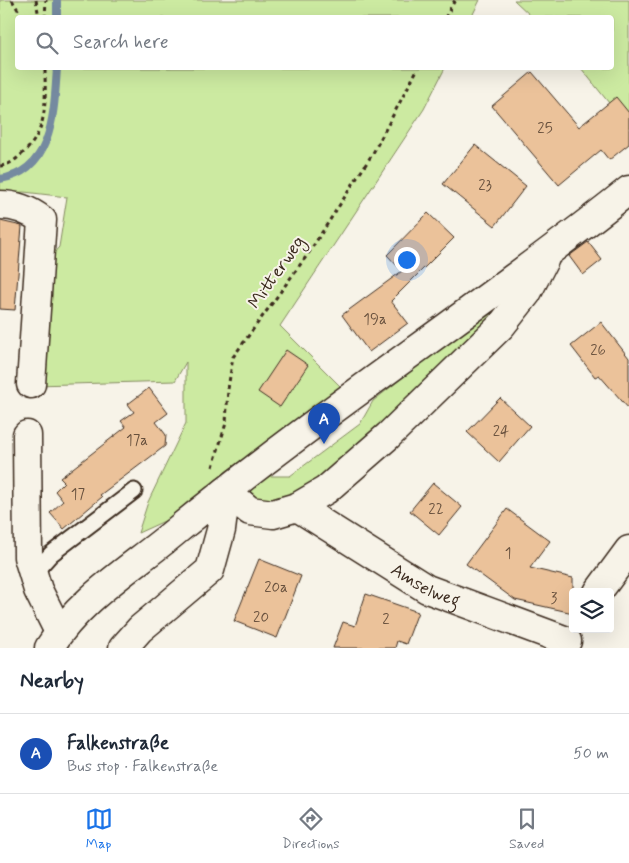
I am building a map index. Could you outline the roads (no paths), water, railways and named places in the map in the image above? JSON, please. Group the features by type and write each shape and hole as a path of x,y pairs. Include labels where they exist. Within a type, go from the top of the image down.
{"street":[{"path":"27,434 28,557 54,640 100,590 202,509 629,190"},
{"path":"0,205 10,205 31,212 42,220 31,384"},
{"path":"226,491 250,511 273,514 297,507 326,490 388,436 501,326 527,293 548,252"},
{"path":"122,648 140,629 210,570 221,530 226,491"},
{"name":"Amselweg","path":"297,507 426,589 569,639"},
{"path":"601,588 629,550"}],"lane":[{"path":"33,574 51,554 134,491"}],"waterway":[{"path":"57,0 57,15"},
{"path":"0,179 18,174 31,164 41,151 48,136 52,119 57,70"}],"place":[{"name":"Falkenstraße","path":"324,444"}]}
